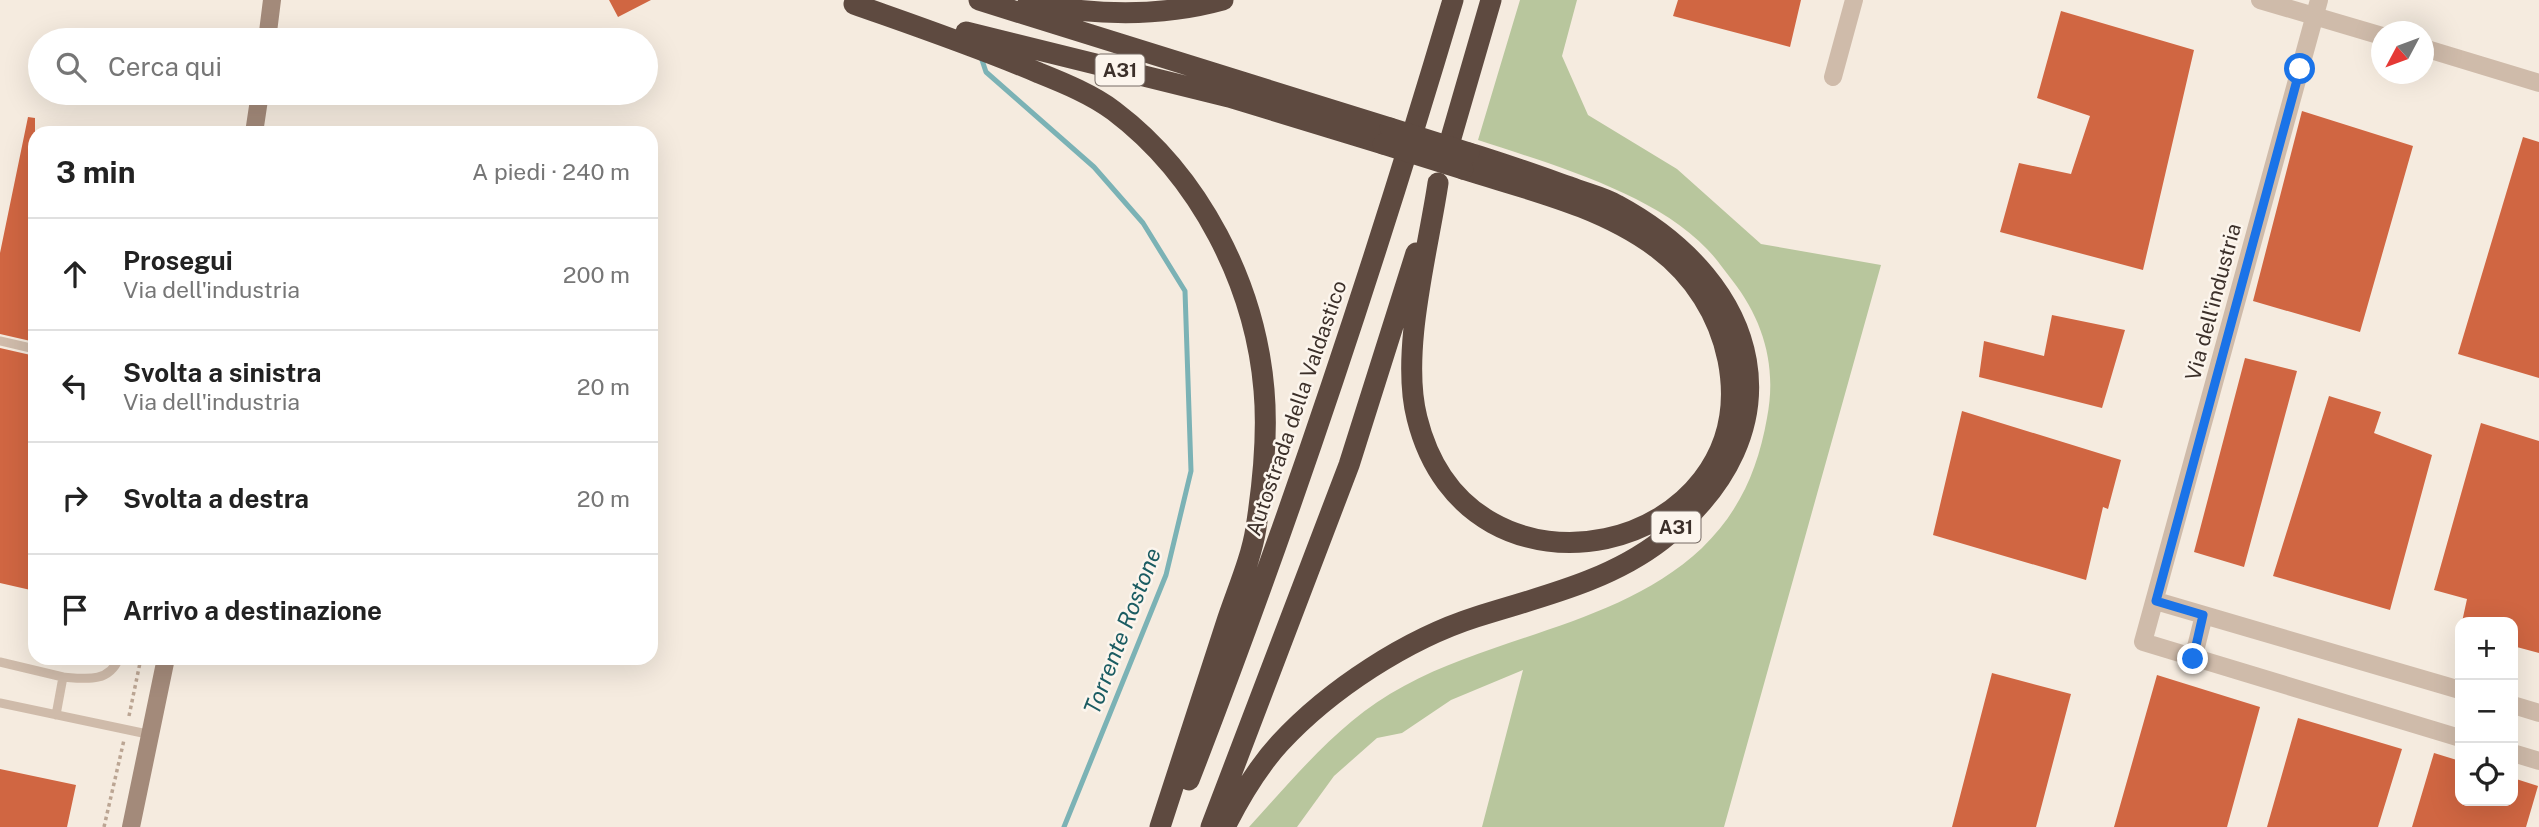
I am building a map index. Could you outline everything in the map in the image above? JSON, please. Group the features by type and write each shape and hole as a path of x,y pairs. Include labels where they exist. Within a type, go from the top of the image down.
{"highway":[{"name":"A31","path":"979,0 1387,136 1615,203 1658,230 1694,261 1722,293 1739,328 1746,358 1747,420 1741,441 1723,477 1696,509 1643,552 1562,592 1474,618 1400,649 1333,697 1280,743 1244,790 1225,827"},
{"path":"1011,0 1116,14 1166,12 1223,0"},
{"name":"Autostrada della Valdastico","path":"1171,827 1252,610 1338,362 1453,0"},
{"path":"1210,827 1349,465 1438,183 1491,0"},
{"name":"A31","path":"846,2 1387,136"},
{"name":"A31","path":"846,2 1002,57 1060,82 1113,110 1161,153 1186,184 1209,219 1236,275 1255,329 1264,390 1263,461 1256,531 1160,827"},
{"name":"A31","path":"1438,183 1416,313 1413,358 1416,418 1430,456 1451,489 1466,505 1501,528 1521,536 1568,544 1613,538 1634,532 1656,519 1683,498 1712,465 1721,446 1731,395 1730,371 1717,322 1706,300 1676,264 1636,234 1466,161"}],"street":[{"path":"268,28 272,0"},
{"path":"1833,77 1854,0"},
{"path":"2260,0 2317,8 2371,31"},
{"name":"Via dell'industria","path":"2317,8 2143,642 2455,737"},
{"path":"2434,51 2539,83"},
{"path":"255,126 258,105"},
{"path":"2156,601 2455,689"},
{"path":"2193,659 2203,615"},
{"path":"131,827 165,665"},
{"path":"2518,707 2539,713"},
{"path":"2518,755 2539,761"}],"lane":[{"path":"0,341 28,347"},
{"path":"0,662 87,680 104,676 116,665"},
{"path":"56,715 63,677"},
{"path":"0,703 152,735"}],"green space":[{"path":"1520,0 1577,0 1562,56 1588,115 1677,169 1761,244 1881,265 1724,827 1482,827 1523,670 1451,700 1402,733 1377,738 1334,776 1297,827 1249,827 1321,750 1381,699 1441,668 1597,612 1670,574 1702,548 1727,519 1745,488 1758,455 1770,399 1769,363 1765,345 1760,328 1743,296 1710,253 1685,229 1630,196 1568,170 1478,140"}],"building":[{"path":"609,0 651,0 618,17"},
{"path":"1678,0 1801,0 1790,47 1673,16"},
{"path":"2061,11 2194,50 2143,270 2000,232 2019,163 2071,174 2090,116 2037,98"},
{"path":"2302,111 2413,146 2360,332 2253,301"},
{"path":"28,117 35,118 35,126 28,126 28,340 0,334 0,253"},
{"path":"2523,137 2539,142 2539,378 2458,354"},
{"path":"2052,315 2125,330 2102,408 1979,377 1984,341 2044,356"},
{"path":"0,348 28,354 28,589 0,583"},
{"path":"2245,358 2297,371 2244,567 2194,552"},
{"path":"2329,396 2381,412 2374,433 2432,455 2390,610 2273,576"},
{"path":"1962,411 2121,460 2108,509 2103,507 2086,580 1933,535"},
{"path":"2481,423 2539,441 2539,653 2518,647 2518,617 2463,617 2467,599 2434,590"},
{"path":"1992,673 2071,694 2036,827 1952,827"},
{"path":"2157,675 2260,707 2227,827 2114,827"},
{"path":"2298,718 2402,749 2378,827 2267,827"},
{"path":"2434,753 2455,759 2455,806 2518,806 2518,780 2538,786 2526,827 2412,827"},
{"path":"0,769 76,785 67,827 0,827"}],"waterway":[{"name":"Torrente Rostone","path":"982,60 986,72 1094,167 1143,223 1185,291 1191,471 1166,575 1064,827"}],"route":[{"path":"2193,659 2203,615 2156,601 2300,69"}]}
